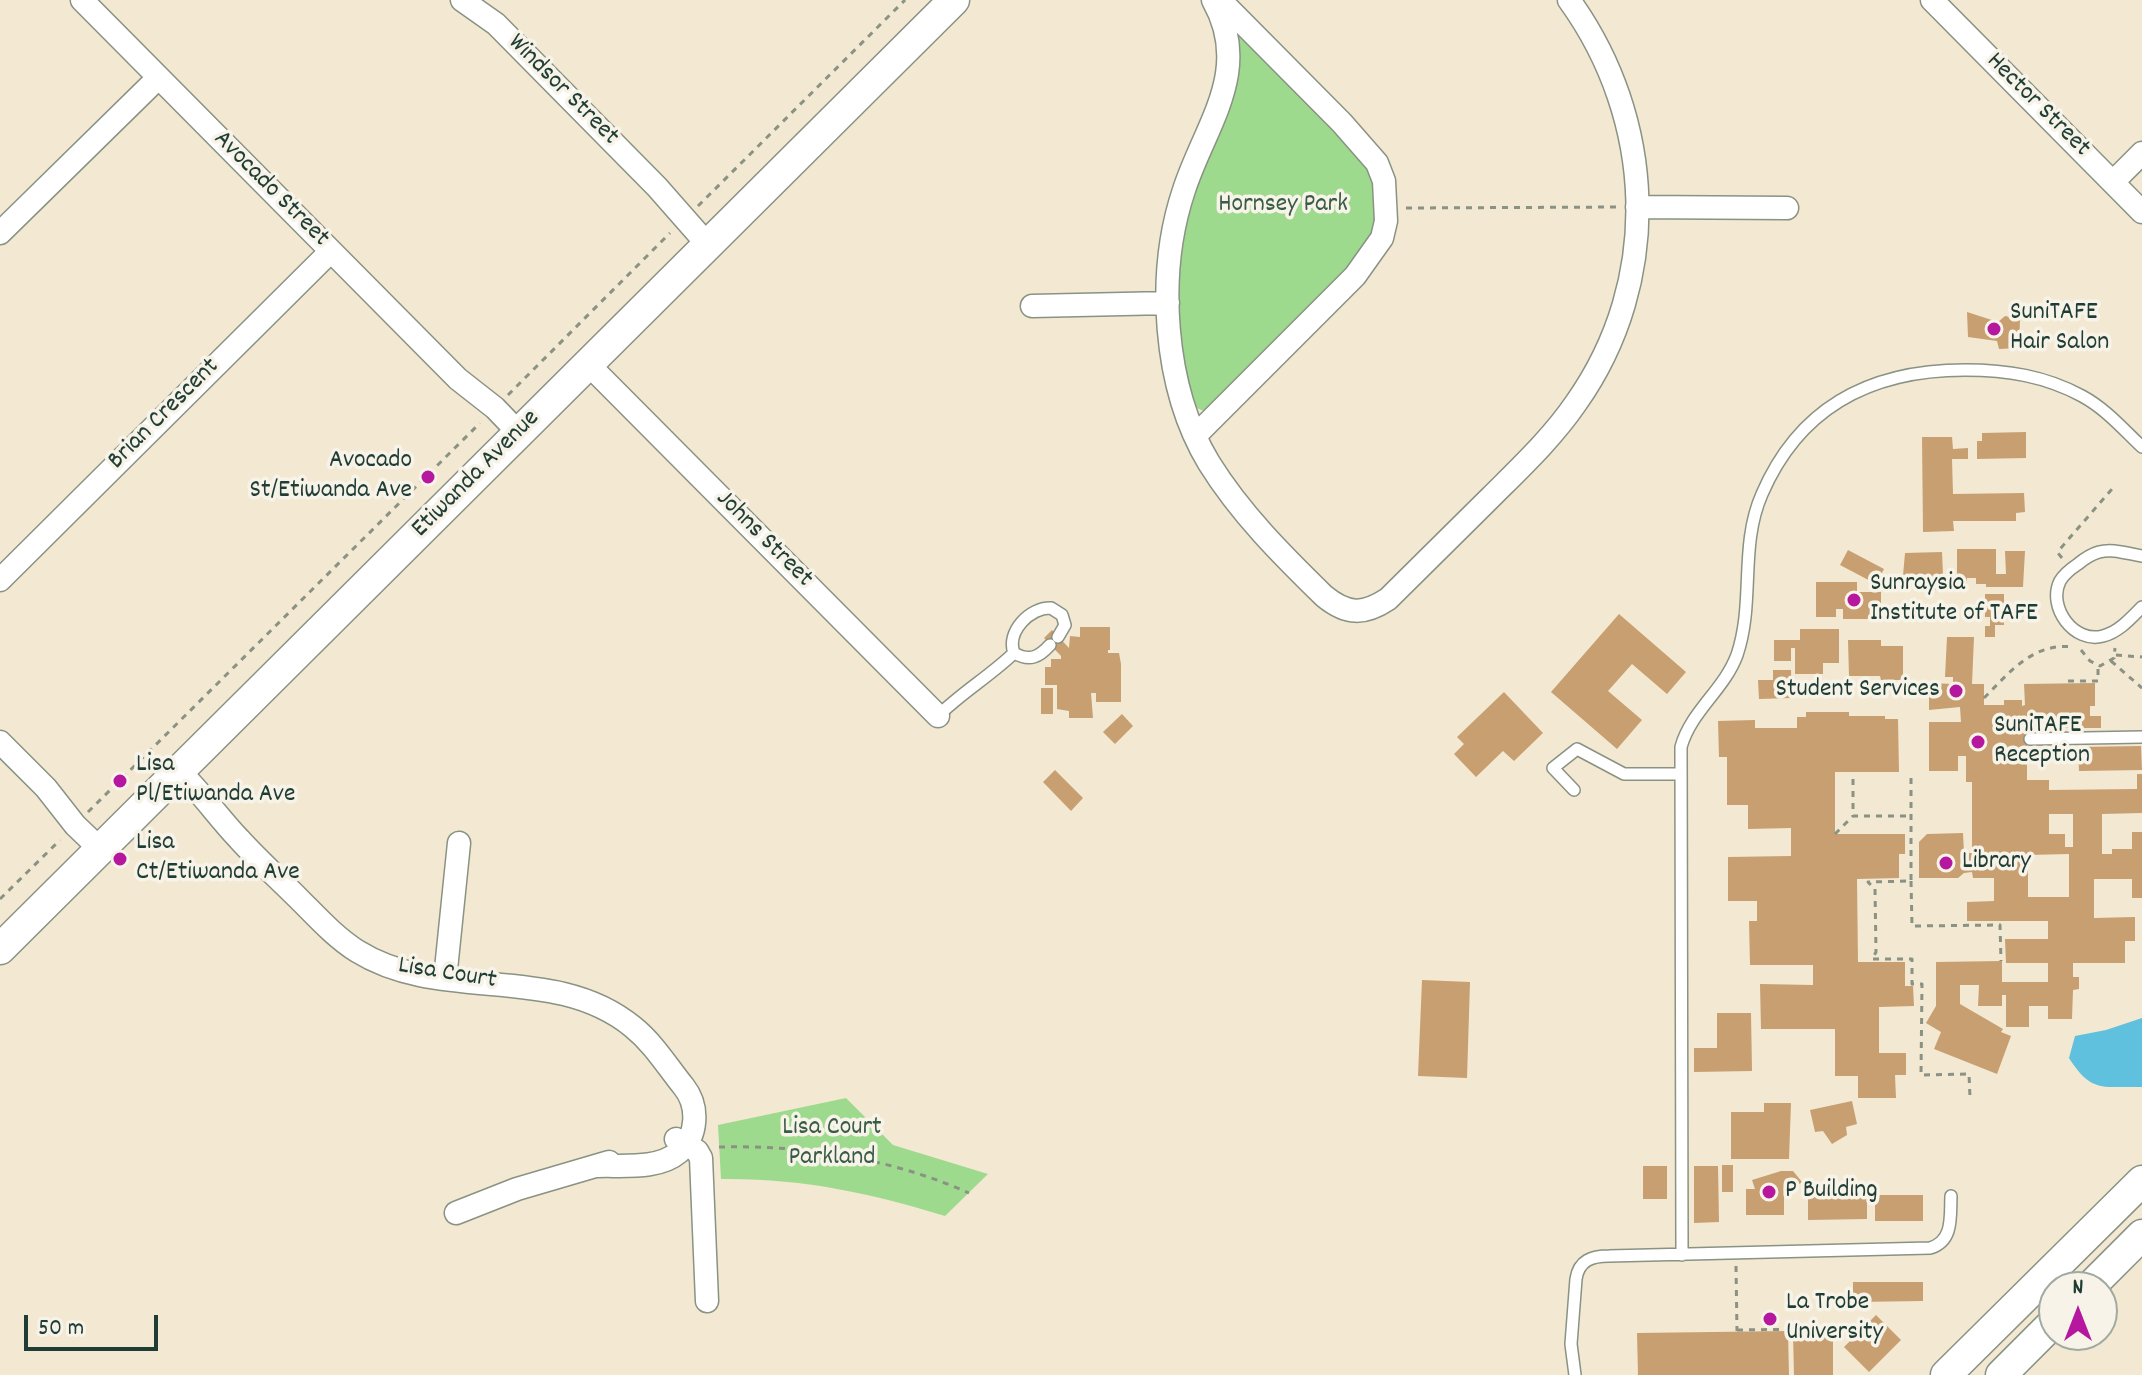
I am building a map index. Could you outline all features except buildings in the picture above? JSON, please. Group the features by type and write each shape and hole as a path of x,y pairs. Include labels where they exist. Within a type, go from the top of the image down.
{"street":[{"name":"Avocado Street","path":"82,0 515,437"},
{"name":"Windsor Street","path":"462,0 490,7 712,242"},
{"name":"Etiwanda Avenue","path":"0,949 954,0"},
{"path":"1213,0 1224,25 1228,65 1221,105 1194,163 1176,216 1168,274 1170,341 1176,373 1195,436 1208,461 1250,519 1335,606 1357,613 1388,599 1534,455 1578,401 1600,363 1623,305 1634,254 1637,207 1631,134 1604,56 1569,0"},
{"path":"1195,436 1355,276 1382,238 1387,208 1380,172 1363,145 1220,0"},
{"name":"Hector Street","path":"1932,0 2142,212"},
{"path":"0,233 158,78"},
{"path":"2113,182 2142,153"},
{"path":"1637,207 1787,208"},
{"name":"Brian Crescent","path":"0,580 331,251"},
{"path":"1032,306 1168,303"},
{"name":"Johns Street","path":"588,364 938,716"},
{"path":"0,742 104,845"},
{"name":"Lisa Court","path":"174,776 322,922 356,950 399,970 445,979 554,991 597,1004 632,1026 649,1041 674,1075 683,1118 681,1144"},
{"path":"445,979 459,843"},
{"path":"456,1213 517,1189 628,1156 681,1144 700,1175 707,1301"},
{"path":"1946,1375 2142,1181"},
{"path":"2106,1271 2142,1235"},
{"path":"2001,1375 2038,1338"}],"lane":[{"path":"1682,1255 1681,747 1685,733 1728,673 1739,647 1745,613 1750,529 1763,491 1796,436 1832,405 1854,392 1902,375 1958,370 2010,372 2045,380 2100,407 2142,447"},
{"path":"2142,556 2109,550 2099,552 2082,560 2064,575 2057,591 2061,614 2067,624 2095,638 2115,631 2142,607"},
{"path":"1051,608 1062,615 1065,625 1041,656 1024,658 1014,653 1011,642 1015,631 1040,609 1051,608"},
{"path":"938,716 1014,653"},
{"path":"2030,739 2142,737"},
{"path":"1574,790 1553,768 1577,749 1624,774 1679,774"},
{"path":"1575,1375 1571,1358 1576,1279 1580,1266 1590,1258 1930,1248 1944,1242 1948,1234 1951,1196"}],"path":[{"path":"0,899 905,0"},
{"path":"1387,208 1637,207"},
{"path":"2060,549 2112,489"},
{"path":"1984,698 2027,656 2044,649 2071,646 2098,665 2111,661 2116,655 2142,657"},
{"path":"2111,661 2142,688"},
{"path":"2068,681 2098,681 2098,665"},
{"path":"1911,778 1912,926 2000,925 2001,961"},
{"path":"1853,779 1853,816"},
{"path":"1835,834 1853,816 1911,816"},
{"path":"1911,881 1868,882 1875,889 1876,952 1872,959 1912,959 1912,984 1922,984 1921,1075 1946,1077 1969,1074 1970,1097"},
{"path":"715,1147 830,1151 920,1175 969,1193"},
{"path":"1736,1254 1736,1331 1811,1329 1811,1334"}],"green space":[{"name":"Hornsey Park","path":"1240,34 1355,150 1372,179 1378,212 1373,234 1356,262 1206,411 1197,407 1192,399 1186,378 1178,336 1176,293 1180,249 1198,162 1235,37"},
{"name":"Lisa Court Parkland","path":"846,1098 893,1145 988,1174 945,1216 835,1188 779,1181 721,1179 718,1125"}],"water":[{"path":"2142,1018 2142,1087 2108,1087 2092,1083 2069,1058 2075,1036"}],"place":[{"name":"SuniTAFE Hair Salon","path":"1994,329"},
{"name":"Avocado St/Etiwanda Ave","path":"428,477"},
{"name":"Sunraysia Institute of TAFE","path":"1854,600"},
{"name":"Student Services","path":"1956,691"},
{"name":"SuniTAFE Reception","path":"1978,742"},
{"name":"Lisa Pl/Etiwanda Ave","path":"120,781"},
{"name":"Lisa Ct/Etiwanda Ave","path":"120,859"},
{"name":"Library","path":"1946,863"},
{"name":"P Building","path":"1769,1192"},
{"name":"La Trobe University","path":"1770,1319"}]}
